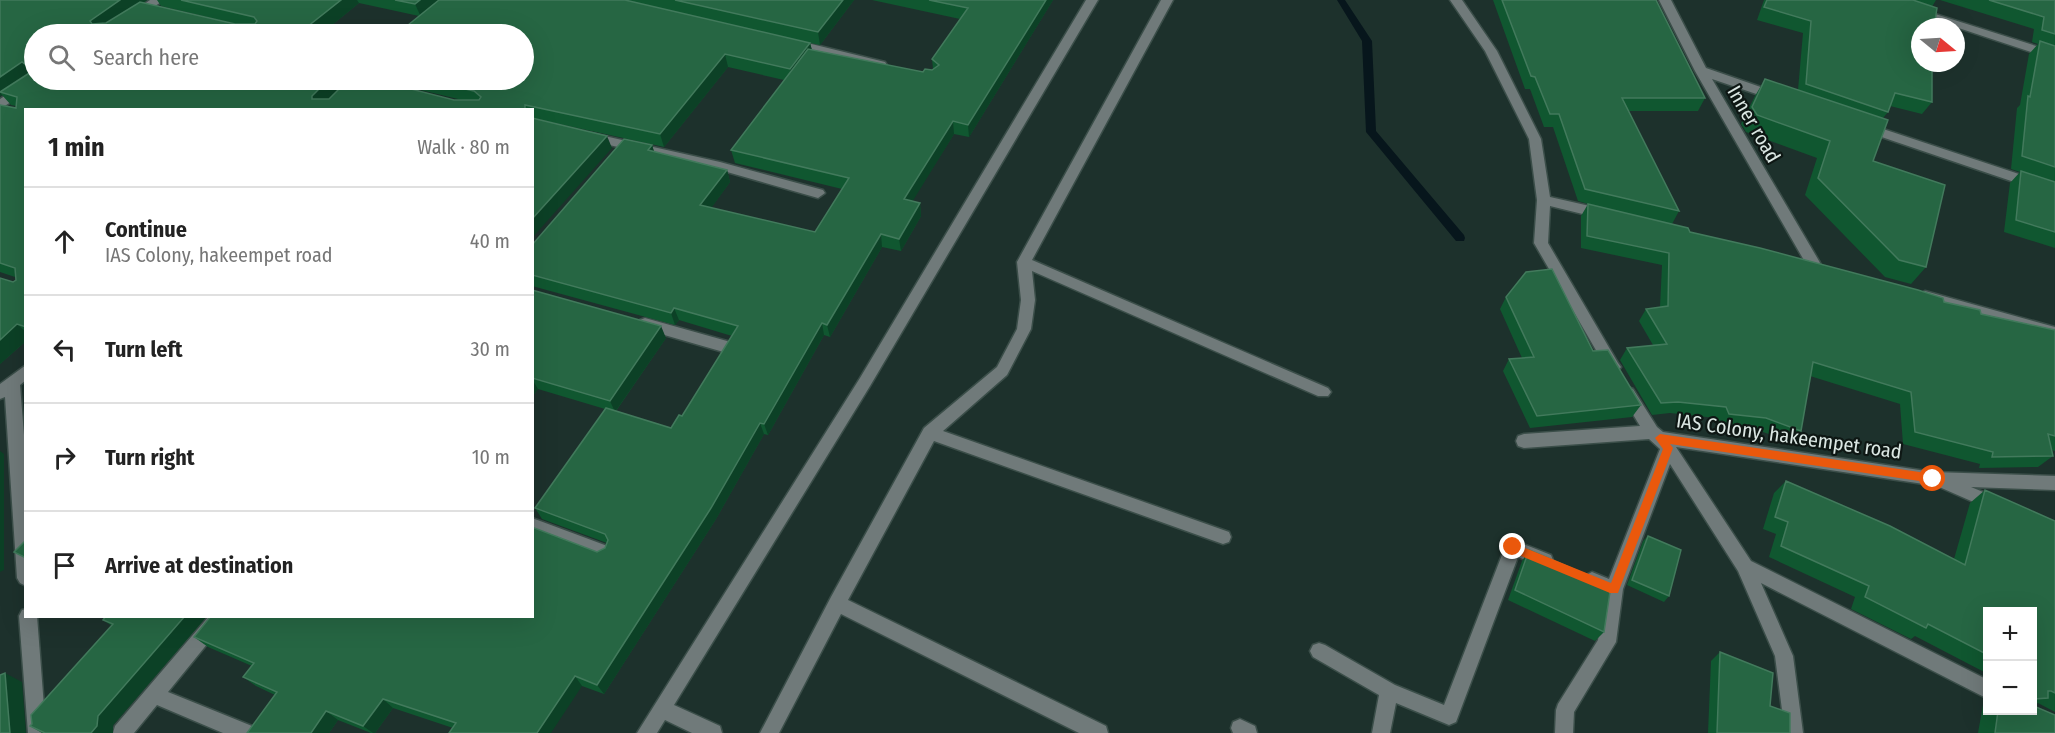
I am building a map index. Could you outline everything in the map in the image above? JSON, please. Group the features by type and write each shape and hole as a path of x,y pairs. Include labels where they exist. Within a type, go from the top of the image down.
{"street":[{"path":"646,733 865,382 1092,0"},
{"path":"769,733 930,433 1002,371 1024,329 1028,300 1024,262 1167,0"},
{"path":"1456,0 1491,51 1535,139 1544,200 1541,243 1660,440 1744,566 1784,657 1794,733"},
{"name":"Inner road","path":"1665,0 1701,71 1820,266 1791,259"},
{"path":"1880,0 2055,56"},
{"path":"124,24 154,6"},
{"path":"776,40 899,69"},
{"path":"1701,71 1789,101"},
{"path":"0,107 25,90"},
{"path":"0,107 17,113"},
{"path":"1856,124 2055,191"},
{"path":"579,134 621,150 720,166 818,193"},
{"path":"1544,200 1612,216"},
{"path":"1024,262 1323,392"},
{"path":"1906,291 2055,333"},
{"path":"636,322 728,347"},
{"path":"24,373 6,388 24,559"},
{"path":"930,433 1223,537"},
{"path":"1564,733 1565,710 1607,642 1614,589 1660,440"},
{"name":"IAS Colony, hakeempet road","path":"1524,441 1660,440 1933,479 2055,483"},
{"path":"1933,479 2010,511"},
{"path":"534,526 604,552"},
{"path":"1318,651 1389,691 1449,716 1513,547 1614,589"},
{"path":"1744,566 1983,687"},
{"path":"837,603 1099,733"},
{"path":"28,618 37,733"},
{"path":"122,733 219,618"},
{"path":"1381,733 1389,691"},
{"path":"154,695 245,733"},
{"path":"661,709 712,733"}],"building":[{"path":"0,0 120,0 90,21 92,24 24,24 24,64 22,62 0,77"},
{"path":"181,0 341,0 311,24 255,24 257,21 254,17"},
{"path":"395,0 420,0 415,4"},
{"path":"439,0 625,0 810,43 790,69 725,54 660,134 525,105 525,108 24,108 24,326 17,324 0,340 0,278 13,282 16,280 15,268 0,263 0,105 16,108 17,97 0,92 24,76 24,90 318,90 312,99 329,99 338,90 415,90 454,100 479,100 481,97 470,90 534,90 534,24 409,24"},
{"path":"675,0 843,0 818,32"},
{"path":"929,0 1046,0 968,125 953,121 904,199 920,203 899,239 881,234 827,325 822,323 764,424 760,423 711,508 597,685 575,676 537,733 449,733 456,723 383,699 363,726 326,711 311,733 247,733 277,692 243,677 254,663 194,637 209,618 534,618 534,528 597,552 605,548 608,540 605,534 535,508 606,408 671,428 679,415 682,416 738,326 674,308 671,313 534,276 534,243 624,139 652,145 648,150 727,170 700,205 815,232 849,178 731,150 808,49 923,72 925,69 932,70 939,65 932,59 968,8"},
{"path":"1502,0 1656,0 1705,98 1622,98 1679,211 1585,189 1559,114 1550,114 1535,77 1531,76"},
{"path":"1767,0 1913,0 1937,8 1935,18 1911,18 1911,72 1932,72 1932,102 1895,93 1888,112 1806,84 1811,21 1764,7"},
{"path":"1989,0 2055,0 2055,34 2042,30 2044,17"},
{"path":"140,2 235,24 92,24 106,23"},
{"path":"2040,41 2055,46 2055,167 2022,156 2028,96 2030,97"},
{"path":"1765,79 1888,120 1873,161 1945,185 1926,267 1899,260 1818,178 1830,141 1757,115 1752,107"},
{"path":"534,118 607,136 534,217"},
{"path":"2021,171 2055,182 2055,232 2016,220"},
{"path":"1588,204 1688,228 1690,232 1918,290 1943,298 1944,302 1980,310 1981,314 2055,330 2055,436 2048,434 2053,456 1992,457 1993,452 1915,432 1911,392 1813,362 1801,431 1766,418 1729,414 1726,407 1678,402 1661,403 1627,348 1667,344 1646,309 1668,306 1669,253 1587,236"},
{"path":"1552,269 1593,351 1608,350 1641,405 1537,416 1509,359 1534,357 1506,297 1526,272"},
{"path":"534,291 661,326 610,401 534,379"},
{"path":"1786,481 1890,526 1965,565 1985,490 2055,521 2055,693 2048,691 2048,698 2037,699 2037,607 1983,607 1983,652 1928,624 1926,628 1865,597 1869,586 1781,546 1788,522 1775,517"},
{"path":"1648,536 1681,550 1669,596 1632,580"},
{"path":"24,542 24,557 14,552"},
{"path":"1529,550 1611,585 1604,632 1515,590"},
{"path":"104,618 183,618 98,716 97,726 91,733 45,733 30,726 32,724 31,715 113,624 103,620"},
{"path":"1720,652 1773,673 1770,706 1790,713 1790,733 1717,733"},
{"path":"5,673 10,733 0,733 0,675"},
{"path":"2037,707 2055,715 2055,733 1995,733 1997,715 2037,715"}],"waterway":[{"path":"1341,0 1367,41 1371,132 1460,238"}],"route":[{"path":"1513,547 1614,589 1668,448 1660,438 1933,479"}]}
